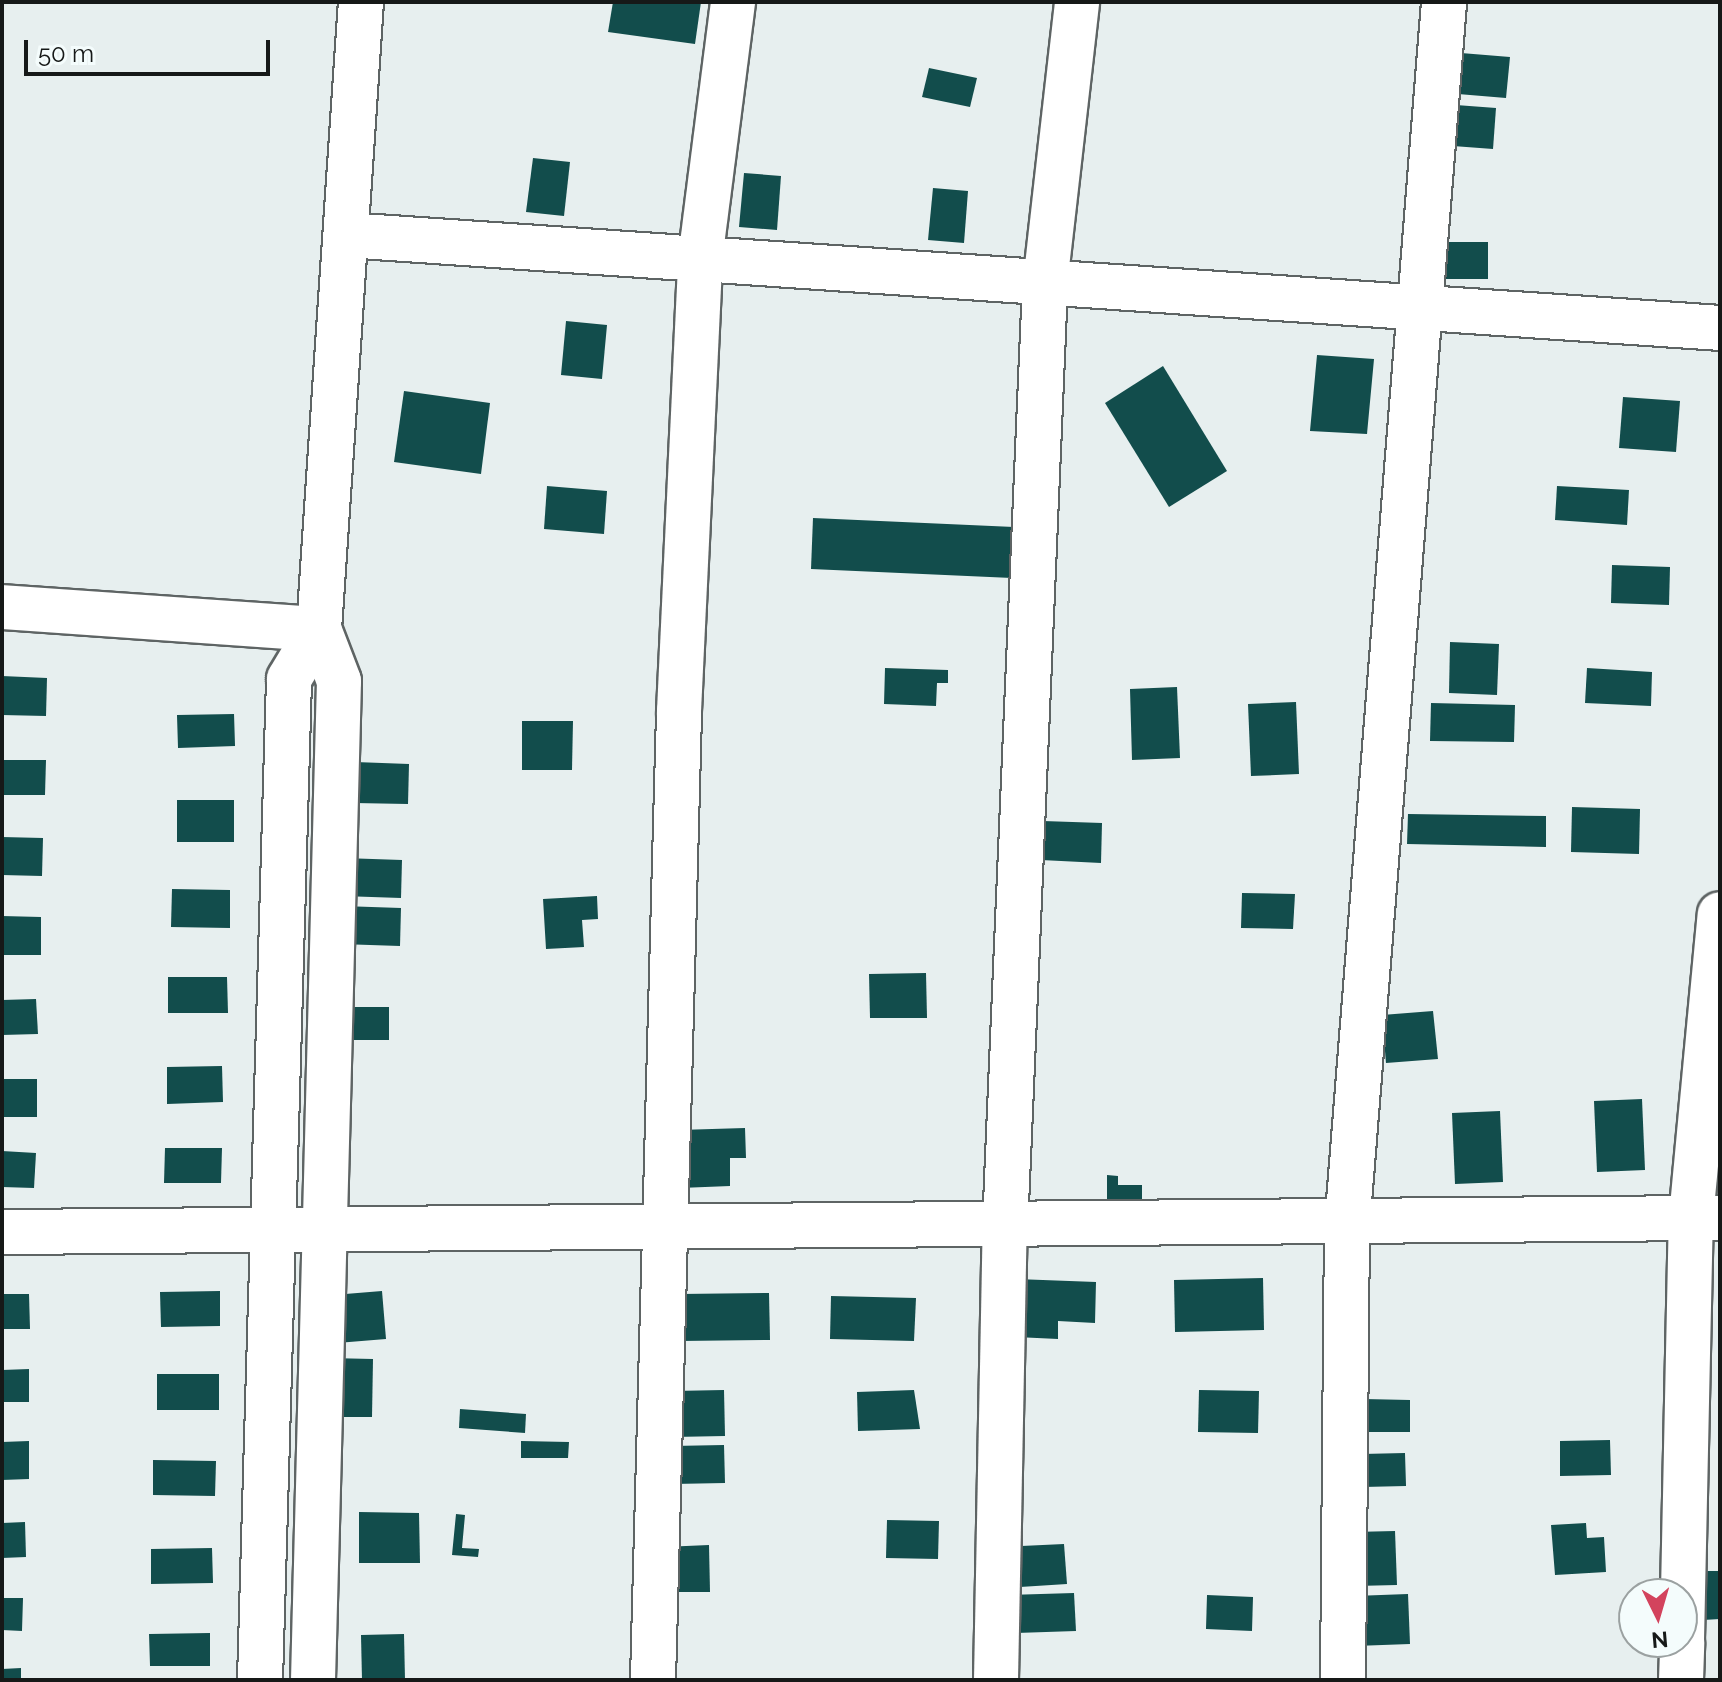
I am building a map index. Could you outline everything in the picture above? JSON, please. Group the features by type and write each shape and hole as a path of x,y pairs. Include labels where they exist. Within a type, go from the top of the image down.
{"street":[{"path":"313,1680 321,1231 339,681 319,629 361,2"},
{"path":"653,1680 668,1228 679,711 700,260 733,2"},
{"path":"996,1680 1005,1228 1045,284 1077,2"},
{"path":"1343,1680 1347,1227 1444,2"},
{"path":"346,235 1720,328"},
{"path":"2,607 319,629"},
{"path":"260,1680 289,679 319,629"},
{"path":"1686,1578 1720,914"},
{"path":"2,1232 1347,1227 1706,1218"},
{"path":"1681,1680 1682,1658"}],"building":[{"path":"613,2 701,2 695,44 608,32"},
{"path":"1461,53 1510,57 1506,98 1458,94"},
{"path":"929,68 977,78 970,107 922,97"},
{"path":"1456,105 1496,108 1493,149 1453,146"},
{"path":"533,158 570,162 564,216 526,212"},
{"path":"744,173 781,176 777,230 739,227"},
{"path":"933,188 968,191 964,243 928,240"},
{"path":"1438,242 1488,242 1488,279 1438,279"},
{"path":"566,321 607,325 602,379 561,375"},
{"path":"1317,355 1374,359 1367,434 1310,431"},
{"path":"1163,366 1227,471 1169,507 1105,403"},
{"path":"404,391 490,403 481,474 394,462"},
{"path":"1623,397 1680,401 1676,452 1619,448"},
{"path":"547,486 607,491 604,534 544,529"},
{"path":"1557,486 1629,490 1627,525 1555,520"},
{"path":"813,518 1014,527 1012,578 811,569"},
{"path":"1612,565 1670,567 1669,605 1611,603"},
{"path":"1450,642 1499,644 1497,695 1449,693"},
{"path":"885,668 948,670 948,683 937,683 936,706 884,704"},
{"path":"1587,668 1652,672 1651,706 1585,703"},
{"path":"2,676 47,678 46,716 2,715"},
{"path":"1177,687 1180,758 1132,760 1130,689"},
{"path":"1296,702 1299,774 1251,776 1248,704"},
{"path":"1431,703 1515,705 1514,742 1430,741"},
{"path":"234,714 235,746 178,748 177,715"},
{"path":"522,721 573,721 572,770 522,770"},
{"path":"2,760 46,760 45,795 2,795"},
{"path":"355,762 409,764 408,804 354,803"},
{"path":"177,800 234,800 234,842 177,842"},
{"path":"1572,807 1640,809 1639,854 1571,852"},
{"path":"1408,814 1546,816 1546,847 1407,844"},
{"path":"1043,821 1102,823 1101,863 1041,860"},
{"path":"2,837 43,838 42,876 2,875"},
{"path":"343,858 402,860 401,898 342,896"},
{"path":"172,889 230,890 230,928 171,927"},
{"path":"1242,893 1295,894 1293,929 1241,928"},
{"path":"597,896 598,919 582,920 584,947 546,949 543,899"},
{"path":"342,906 401,908 400,946 340,944"},
{"path":"2,916 41,917 41,955 2,955"},
{"path":"926,973 927,1018 870,1018 869,974"},
{"path":"168,977 227,977 228,1013 168,1013"},
{"path":"36,999 38,1034 2,1035 2,1000"},
{"path":"345,1007 389,1007 389,1040 345,1040"},
{"path":"1433,1011 1438,1059 1386,1063 1382,1015"},
{"path":"222,1066 223,1102 167,1104 167,1067"},
{"path":"2,1079 37,1079 37,1117 2,1117"},
{"path":"1642,1099 1645,1170 1597,1172 1594,1101"},
{"path":"1500,1111 1503,1182 1455,1184 1452,1113"},
{"path":"745,1128 746,1158 730,1158 730,1186 680,1188 679,1130"},
{"path":"165,1148 222,1148 221,1183 164,1183"},
{"path":"2,1151 36,1153 34,1188 2,1187"},
{"path":"1107,1175 1118,1176 1118,1185 1142,1185 1142,1208 1107,1208"},
{"path":"1263,1278 1264,1330 1175,1332 1174,1280"},
{"path":"1016,1279 1096,1282 1095,1323 1058,1321 1058,1339 1014,1337"},
{"path":"220,1291 220,1326 161,1327 160,1292"},
{"path":"382,1291 386,1339 337,1343 333,1295"},
{"path":"769,1293 770,1340 680,1341 680,1294"},
{"path":"2,1294 29,1294 30,1329 2,1329"},
{"path":"831,1296 916,1298 914,1341 830,1339"},
{"path":"329,1358 373,1359 372,1417 328,1417"},
{"path":"29,1369 29,1402 2,1402 2,1370"},
{"path":"157,1374 219,1374 219,1410 157,1410"},
{"path":"724,1390 725,1436 673,1437 673,1391"},
{"path":"914,1390 920,1429 858,1431 857,1392"},
{"path":"1199,1390 1259,1391 1258,1433 1198,1432"},
{"path":"1364,1399 1410,1400 1410,1432 1364,1432"},
{"path":"460,1409 526,1414 525,1433 459,1428"},
{"path":"1610,1440 1611,1475 1560,1476 1560,1441"},
{"path":"29,1441 29,1479 2,1480 2,1442"},
{"path":"521,1441 569,1442 568,1458 521,1458"},
{"path":"724,1445 725,1483 673,1484 672,1446"},
{"path":"1405,1453 1406,1486 1363,1487 1362,1454"},
{"path":"153,1460 216,1461 215,1496 153,1495"},
{"path":"359,1512 419,1513 420,1563 359,1563"},
{"path":"456,1514 465,1515 462,1548 479,1549 478,1557 452,1555"},
{"path":"887,1520 939,1521 938,1559 886,1558"},
{"path":"25,1522 26,1557 2,1558 2,1523"},
{"path":"1586,1523 1587,1538 1604,1537 1606,1572 1555,1575 1551,1525"},
{"path":"1395,1531 1397,1585 1355,1586 1353,1532"},
{"path":"1064,1544 1067,1584 1002,1588 1000,1547"},
{"path":"709,1545 710,1592 664,1592 663,1547"},
{"path":"212,1548 213,1583 151,1584 151,1549"},
{"path":"1702,1571 1720,1571 1720,1619 1703,1620"},
{"path":"1074,1593 1076,1631 1013,1633 1012,1595"},
{"path":"1408,1594 1410,1644 1355,1646 1354,1596"},
{"path":"1207,1595 1253,1597 1252,1631 1206,1629"},
{"path":"2,1598 23,1598 22,1631 2,1630"},
{"path":"210,1633 210,1666 150,1666 149,1634"},
{"path":"404,1634 405,1680 362,1680 361,1635"},
{"path":"21,1668 21,1680 2,1680 2,1669"}]}
